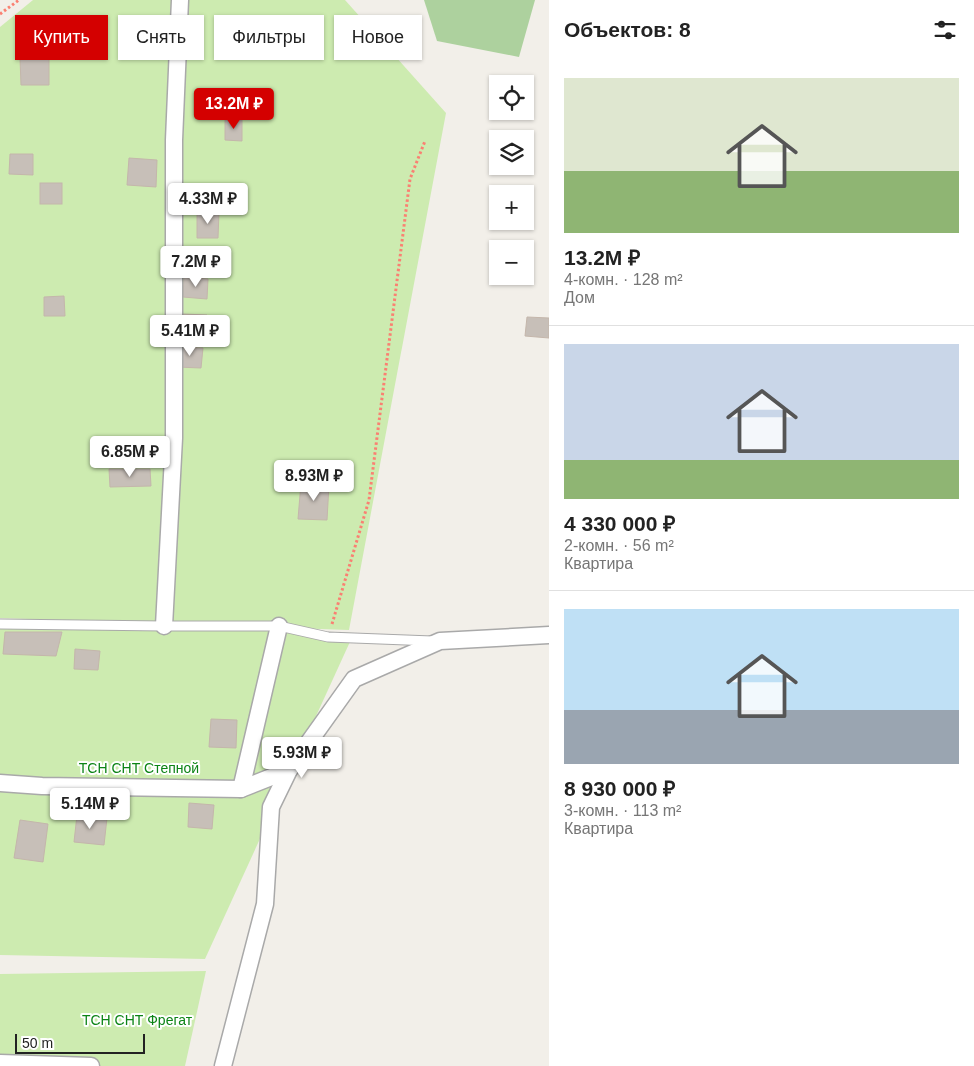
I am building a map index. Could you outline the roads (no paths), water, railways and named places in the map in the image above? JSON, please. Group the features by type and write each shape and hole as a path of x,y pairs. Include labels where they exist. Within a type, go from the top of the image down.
{"street":[{"path":"164,626 174,438 174,140 180,0"},
{"path":"242,789 279,626"},
{"path":"223,1066 265,904 271,808 289,770 354,679 440,641 549,635"},
{"path":"0,783 42,786 242,789 289,770"},
{"path":"0,1063 91,1066"}],"lane":[{"path":"0,624 279,626 328,637 440,641"}],"park label":[{"name":"ТСН СНТ Степной","path":"139,768"},
{"name":"ТСН СНТ Фрегат","path":"137,1020"}]}
